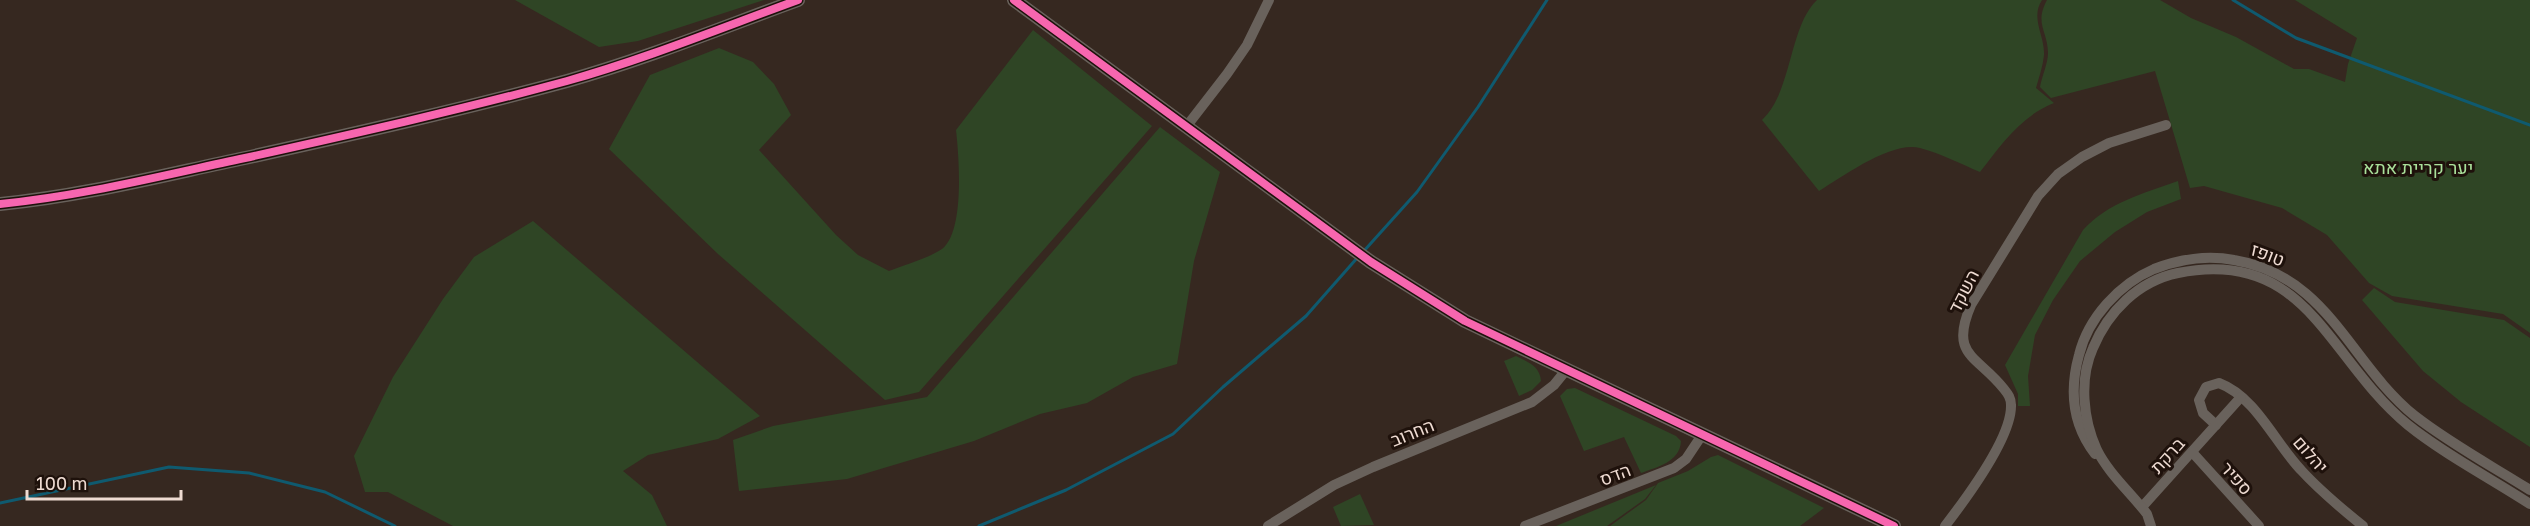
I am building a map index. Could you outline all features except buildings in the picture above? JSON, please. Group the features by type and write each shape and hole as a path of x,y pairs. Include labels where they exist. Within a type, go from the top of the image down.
{"street":[{"path":"0,204 31,201 131,182 377,129 512,95 659,51 798,0"},
{"path":"1014,0 1371,262 1466,321 1894,526"},
{"path":"1186,127 1247,45 1269,0"},
{"name":"השקד","path":"1945,526 2001,440 2010,418 2012,404 2010,396 2001,385 1976,363 1961,337 1964,319 1971,305 2038,196 2058,174 2082,157 2109,143 2166,125"},
{"name":"טופז","path":"2151,526 2142,507 2086,442 2075,416 2073,399 2076,366 2088,332 2109,302 2134,280 2167,264 2207,258 2223,258 2256,264 2275,272 2307,292 2390,391 2415,416 2530,490"},
{"name":"טופז","path":"2108,466 2097,450 2084,399 2086,368 2098,337 2117,309 2140,289 2170,275 2222,269 2253,275 2270,282 2300,300 2382,399 2408,425 2530,504"},
{"name":"החרוב","path":"1268,526 1326,490 1373,467 1532,402 1554,385 1567,369"},
{"name":"יהלום","path":"2216,425 2204,413 2199,399 2206,387 2219,383 2241,397 2255,411 2300,470 2363,526"},
{"path":"2216,425 2241,397"},
{"name":"ברקת","path":"2142,507 2216,425"},
{"name":"הדס","path":"1525,526 1674,468 1686,459 1702,435"},
{"name":"ספיר","path":"2192,452 2259,526"}],"green space":[{"path":"515,0 764,0 638,41 599,47"},
{"path":"1817,0 2042,0 2037,14 2044,55 2036,88 2054,103 2031,115 2022,123 1980,172 1935,153 1908,147 1868,161 1819,191 1762,120 1772,108 1779,94 1801,26"},
{"name":"יער קריית אתא","path":"2047,0 2160,0 2191,18 2236,37 2294,69 2309,69 2345,82 2348,64 2357,38 2295,0 2530,0 2530,333 2503,314 2392,296 2369,283 2327,235 2282,208 2204,186 2190,188 2155,71 2051,98 2040,87 2048,57 2042,22 2043,8"},
{"path":"1033,30 1152,126 919,392 885,400 718,254 609,149 650,75 719,48 753,62 774,84 791,115 759,150 836,235 858,255 889,271 937,252 949,240 954,227 959,193 956,130"},
{"path":"1160,127 1220,172 1194,261 1177,364 1133,377 1087,403 1040,414 974,441 847,479 739,491 733,440 773,426 927,397"},
{"path":"2178,181 2181,199 2147,212 2115,232 2080,261 2053,300 2035,335 2028,376 2030,406 2018,406 2018,394 2005,365 2083,230 2115,206"},
{"path":"533,221 760,416 718,439 648,455 623,471 652,495 667,526 453,526 388,492 365,492 354,456 393,377 443,299 474,257"},
{"path":"2374,288 2395,302 2504,320 2530,338 2530,447 2461,402 2423,371 2362,300"},
{"path":"1516,356 1536,368 1541,381 1532,390 1519,396 1504,361"},
{"path":"1575,388 1676,436 1681,441 1677,454 1667,463 1641,473 1624,437 1584,451 1560,396 1567,389"},
{"path":"1718,455 1824,508 1800,526 1610,526 1646,500 1658,483 1688,471"},
{"path":"1656,485 1645,499 1607,526 1556,526"},
{"path":"1360,494 1374,525 1341,526 1333,507"}],"waterway":[{"path":"1363,252 1417,192 1478,107 1547,0"},
{"path":"2233,0 2296,38 2530,125"},
{"path":"979,526 1066,490 1173,434 1223,387 1306,316 1358,257"},
{"path":"0,503 169,467 249,473 325,492 395,526"}],"cycle path":[{"path":"0,204 62,196 154,178 366,131 527,92 625,63 798,0"},
{"path":"1014,0 1371,262 1465,321 1894,526"}]}
